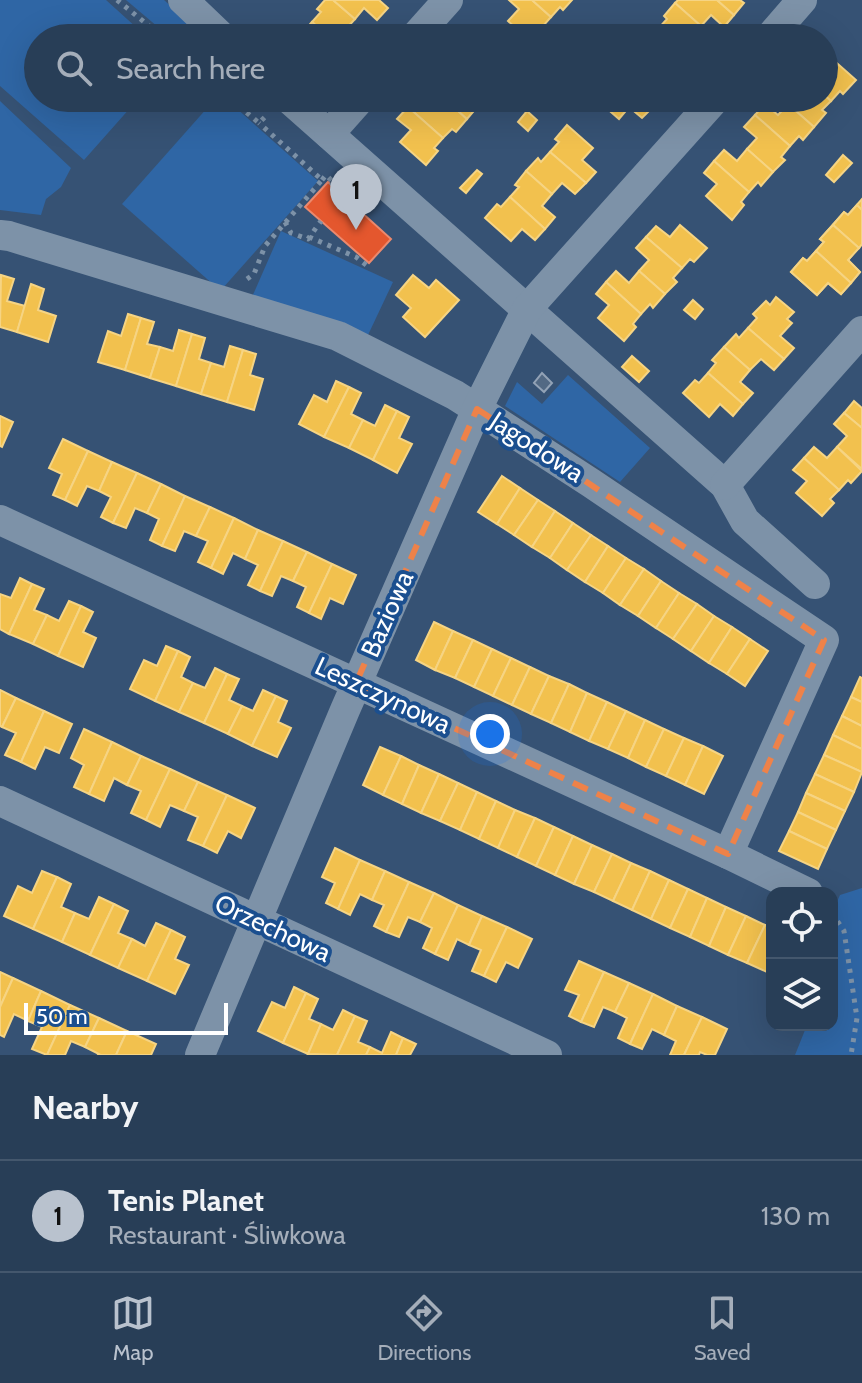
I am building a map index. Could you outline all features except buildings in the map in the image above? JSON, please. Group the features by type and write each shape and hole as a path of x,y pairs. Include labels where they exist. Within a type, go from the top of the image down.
{"street":[{"path":"183,0 208,24"},
{"path":"427,24 448,0"},
{"path":"781,24 802,0"},
{"path":"304,112 725,485 745,521 815,584"},
{"path":"329,134 349,112"},
{"name":"Baziowa","path":"200,1055 356,683 477,409 527,309 703,112"},
{"name":"Jagodowa","path":"0,235 338,336 455,395 824,640 728,854"},
{"path":"725,485 862,331"},
{"name":"Leszczynowa","path":"0,520 796,887"},
{"name":"Orzechowa","path":"0,801 547,1055"}],"path":[{"path":"117,0 147,24"},
{"path":"259,123 322,180"},
{"path":"236,305 244,281 254,274 265,246 326,175 334,183"},
{"path":"309,237 321,221"},
{"path":"285,222 291,233 309,237 356,257 370,268"},
{"path":"838,922 844,931 857,1018 851,1055"}],"highlighted area":[{"path":"477,409 824,640 728,854 356,683"}],"shaded area":[{"path":"0,0 106,0 133,24 24,24 24,107 0,86"},
{"path":"126,0 164,0 191,24 154,24"},
{"path":"0,101 71,168 61,187 46,199 41,215 0,210"},
{"path":"30,112 127,112 84,160"},
{"path":"204,112 241,112 318,181 222,289 122,204"},
{"path":"281,231 393,282 368,335 252,297"},
{"path":"568,375 650,448 620,482 505,406 517,382 542,404"},
{"path":"862,888 862,1055 795,1055 805,1031 838,1031 840,895"}],"place":[{"name":"Tenis Planet","path":"356,230"}]}
